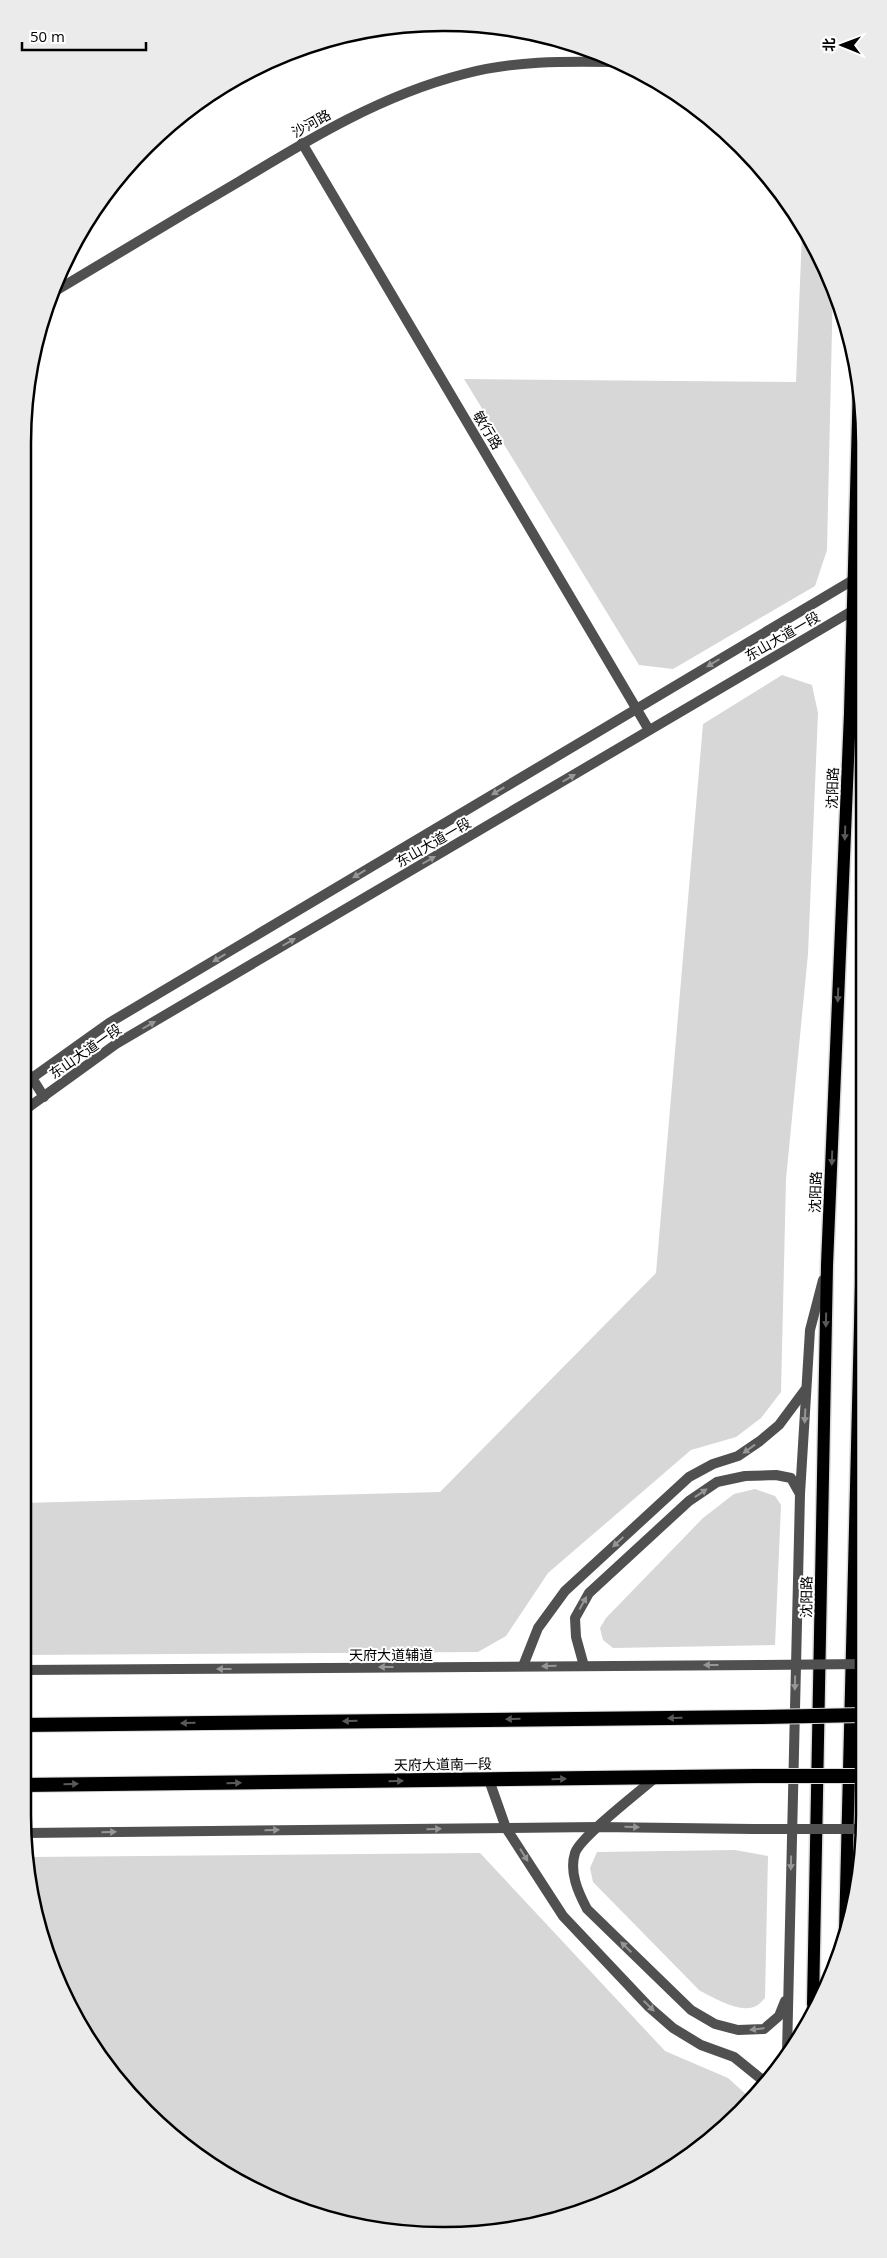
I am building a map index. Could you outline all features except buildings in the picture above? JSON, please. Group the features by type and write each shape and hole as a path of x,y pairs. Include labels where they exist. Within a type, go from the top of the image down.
{"highway":[{"path":"31,1725 856,1715"},
{"name":"天府大道南一段","path":"31,1785 856,1776"}],"main road":[{"name":"沈阳路","path":"813,1997 827,1265 850,722 856,623"},
{"path":"846,1905 856,1453"}],"street":[{"name":"沙河路","path":"63,287 302,143 338,123 416,88 464,74 513,64 598,62"},
{"name":"敏行路","path":"302,143 649,730"},
{"name":"东山大道一段","path":"32,1078 109,1023 856,581"},
{"name":"东山大道一段","path":"31,1105 116,1044 856,608"},
{"path":"32,1078 44,1096"},
{"path":"787,2042 800,1494 810,1330 827,1265"},
{"path":"522,1666 538,1628 565,1591 689,1477 713,1464 738,1456 779,1426 806,1389"},
{"path":"584,1666 576,1637 575,1618 589,1593 689,1501 717,1482 745,1476 776,1475 791,1478 800,1494"},
{"name":"天府大道辅道","path":"31,1670 856,1664"},
{"path":"655,1778 598,1827 576,1852 574,1874 578,1892 587,1909 691,2010 715,2024 738,2030 764,2029 779,2016 788,1996"},
{"path":"489,1780 506,1828 563,1916 649,2007 673,2028 701,2045 734,2057 760,2078"},
{"path":"32,1833 598,1827 855,1829"}],"shaded area":[{"path":"802,239 832,307 827,550 815,586 673,669 639,665 464,379 796,382"},
{"path":"782,675 812,685 818,713 808,954 786,1179 781,1392 761,1418 736,1437 691,1450 548,1573 506,1636 478,1652 31,1655 31,1503 440,1492 656,1273 703,724"},
{"path":"755,1489 775,1496 781,1505 775,1645 613,1648 603,1640 600,1628 606,1618 703,1518 734,1494"},
{"path":"735,1850 768,1856 765,1998 750,2008 735,2007 700,1991 593,1882 590,1868 597,1852"},
{"path":"480,1853 665,2051 728,2078 746,2094 694,2142 650,2172 601,2195 550,2213 497,2223 444,2227 417,2226 363,2219 311,2205 237,2172 193,2142 152,2106 116,2065 86,2021 53,1947 39,1895 34,1857"}]}
